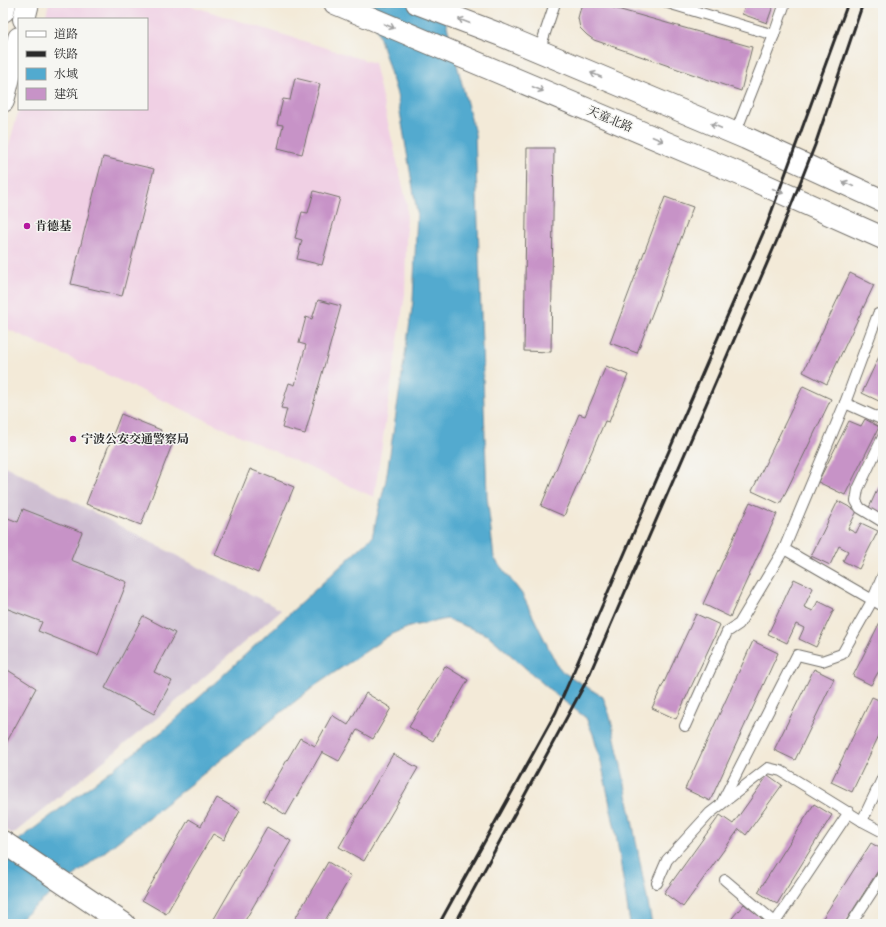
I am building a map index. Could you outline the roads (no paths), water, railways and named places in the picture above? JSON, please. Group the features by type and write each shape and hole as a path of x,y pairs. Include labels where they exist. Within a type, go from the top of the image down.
{"main road":[{"path":"3,11 5,3"},
{"path":"24,18 28,3"},
{"path":"417,3 539,51 735,134 883,200"},
{"name":"天童北路","path":"344,7 740,174 883,238"},
{"path":"3,101 18,42"},
{"path":"3,842 124,924"}],"lane":[{"path":"539,51 555,3"},
{"path":"668,3 774,35"},
{"path":"735,134 785,3"},
{"path":"685,726 727,632 739,624 784,549 845,403 878,314"},
{"path":"845,403 883,420"},
{"path":"883,437 858,489 856,501 860,508 883,522"},
{"path":"784,549 883,606"},
{"path":"721,804 797,655 822,661 842,654 872,601 883,575"},
{"path":"658,883 667,860 710,813 768,768 781,771 862,821 883,832"},
{"path":"862,821 883,777"},
{"path":"725,880 776,923 848,812"},
{"path":"851,924 883,875"}],"water":[{"path":"369,3 441,3 475,134 487,496 494,558 522,594 557,665 563,672 603,697 610,716 624,779 652,924 630,924 616,834 602,766 593,734 586,718 556,695 488,635 447,619 412,626 390,635 316,685 13,924 3,924 3,852 163,731 372,537 386,480 413,302 417,212 397,94"}],"railway":[{"path":"439,924 556,712 767,224 848,3"},
{"path":"455,924 587,680 781,231 815,145 863,3"}],"place":[{"name":"肯德基","path":"27,226"},
{"name":"宁波公安交通警察局","path":"73,439"}]}
